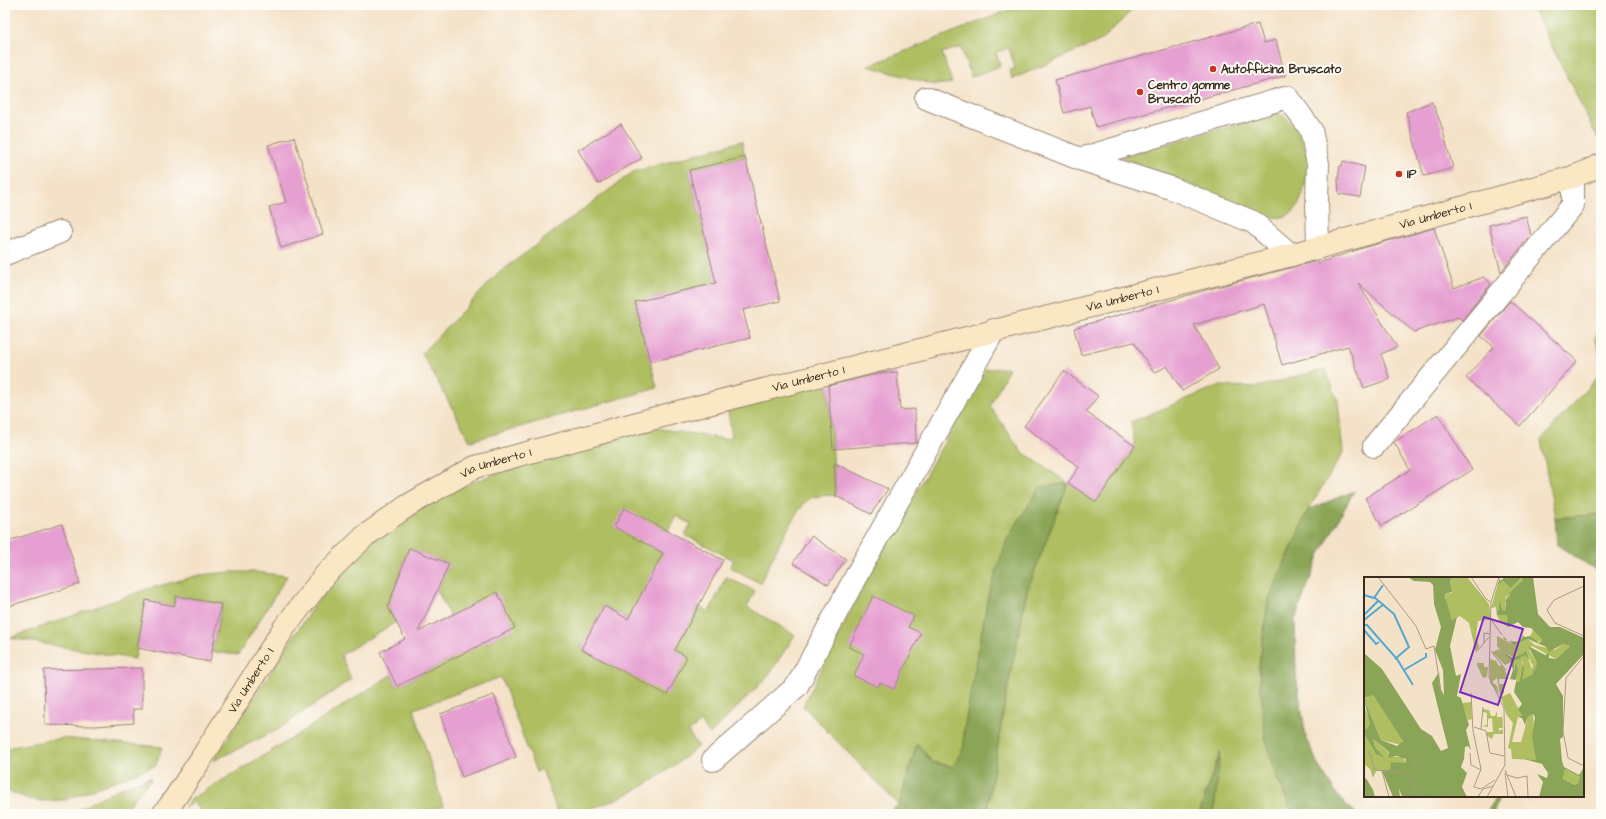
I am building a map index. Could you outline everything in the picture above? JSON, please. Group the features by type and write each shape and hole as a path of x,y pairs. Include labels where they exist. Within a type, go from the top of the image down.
{"main road":[{"name":"Via Umberto I","path":"163,814 201,759 284,628 325,575 365,536 407,506 475,467 681,411 1318,248 1573,177 1601,165"}],"street":[{"path":"1080,159 1288,97 1311,130 1318,164 1318,248"},
{"path":"926,98 1080,159 1172,188 1253,222 1291,255"},
{"path":"1374,446 1573,205 1573,177"},
{"path":"5,254 60,232"},
{"path":"713,760 797,686 862,565 994,330"}],"green space":[{"path":"1021,5 1137,5 1102,40 1012,79 1010,70 1015,69 1009,48 996,52 1000,66 971,77 961,47 942,53 952,83 935,85 868,66"},
{"path":"1531,5 1601,5 1601,138 1598,139"},
{"path":"1277,113 1290,122 1296,129 1304,145 1308,162 1308,173 1301,199 1294,211 1284,217 1269,216 1120,157"},
{"path":"742,141 745,157 689,170 716,283 635,302 657,388 470,441 422,353 499,273 633,172"},
{"path":"1601,330 1601,357 1595,337"},
{"path":"1009,368 990,406 1021,451 1096,502 1135,446 1131,422 1218,386 1258,387 1325,369 1338,401 1343,453 1308,510 1268,602 1259,667 1278,780 1293,814 1214,814 1219,755 1199,814 992,814 988,804 1005,702 1027,591 1068,483 988,597 964,731 964,747 953,767 932,762 917,744 899,805 803,706 872,569 986,369"},
{"path":"1601,373 1601,514 1555,518 1541,440"},
{"path":"827,377 836,496 817,496 811,498 805,503 791,523 760,583 730,567 734,560 685,535 691,524 676,516 668,531 656,525 646,544 663,553 633,621 604,606 581,649 667,694 687,657 675,650 699,606 709,612 726,577 755,591 747,607 795,635 768,676 710,735 701,722 688,732 698,746 662,774 637,790 609,802 577,812 558,814 542,769 536,772 501,677 414,709 443,806 413,814 203,814 194,802 184,808 191,799 286,742 391,675 397,686 514,628 450,616 437,590 449,564 409,548 388,607 396,622 341,655 351,679 279,729 213,761 311,610 348,563 381,530 453,490 489,476 656,428 724,439 732,437 726,400"},
{"path":"1068,483 1027,591 1005,702 988,804 992,814 886,814 899,805 917,743 932,762 953,767 964,747 964,731 988,597 1007,539 1040,487"},
{"path":"1354,491 1319,556 1295,619 1296,675 1306,737 1318,765 1339,798 1356,814 1293,814 1278,780 1265,738 1259,667 1268,602 1308,510"},
{"path":"1601,514 1601,573 1557,545 1555,518"},
{"path":"231,572 256,572 287,576 238,655 212,652 222,604 176,596 174,606 146,601 135,659 10,638 147,589 200,575"},
{"path":"62,738 162,747 156,765 65,800 41,801 29,799 5,790 5,748"},
{"path":"1220,752 1214,814 1199,814"},
{"path":"150,777 151,779 121,814 72,814 110,793"},
{"path":"1496,797 1500,797 1493,814 1486,814"}],"building":[{"path":"1258,24 1264,43 1276,40 1285,76 1096,127 1090,106 1064,113 1055,80"},
{"path":"1432,102 1441,124 1453,168 1424,176 1406,112"},
{"path":"621,124 642,158 598,184 578,150"},
{"path":"294,137 323,234 281,248 269,207 286,202 268,145"},
{"path":"745,157 780,301 743,310 750,338 650,362 635,302 716,283 689,170"},
{"path":"1343,161 1365,167 1360,197 1339,194 1338,179 1340,166 1342,166"},
{"path":"1526,216 1531,235 1501,272 1489,225"},
{"path":"1434,228 1454,288 1484,277 1491,284 1462,320 1458,317 1414,332 1358,283 1397,347 1381,354 1390,379 1364,388 1348,346 1282,365 1264,304 1194,325 1219,369 1182,391 1167,366 1154,373 1134,342 1081,355 1074,328 1213,288 1317,261 1318,263 1363,248"},
{"path":"1510,301 1577,361 1520,426 1466,378 1494,347 1481,336"},
{"path":"1064,371 1098,396 1086,412 1135,446 1096,502 1068,483 1079,467 1024,426"},
{"path":"897,372 900,410 915,409 916,443 833,449 828,386 881,373"},
{"path":"1438,414 1472,470 1382,526 1365,498 1410,470 1394,442"},
{"path":"834,463 888,489 871,514 836,496"},
{"path":"624,508 723,560 675,650 687,657 667,695 581,649 604,606 628,619 663,553 614,527"},
{"path":"62,524 80,584 9,606 5,593 5,542"},
{"path":"811,536 846,559 828,585 793,563"},
{"path":"409,548 449,564 418,632 497,592 515,628 397,686 380,652 405,639 388,607"},
{"path":"176,596 221,604 210,662 137,648 146,600 174,606"},
{"path":"873,596 914,616 908,627 921,633 894,689 880,683 878,687 854,676 864,654 849,647"},
{"path":"142,668 142,709 133,709 134,723 96,726 45,725 44,670"},
{"path":"494,695 516,757 462,777 440,714"}],"place":[{"name":"Autofficina Bruscato","path":"1213,69"},
{"name":"Centro gomme Bruscato","path":"1140,92"},
{"name":"IP","path":"1399,174"}]}
